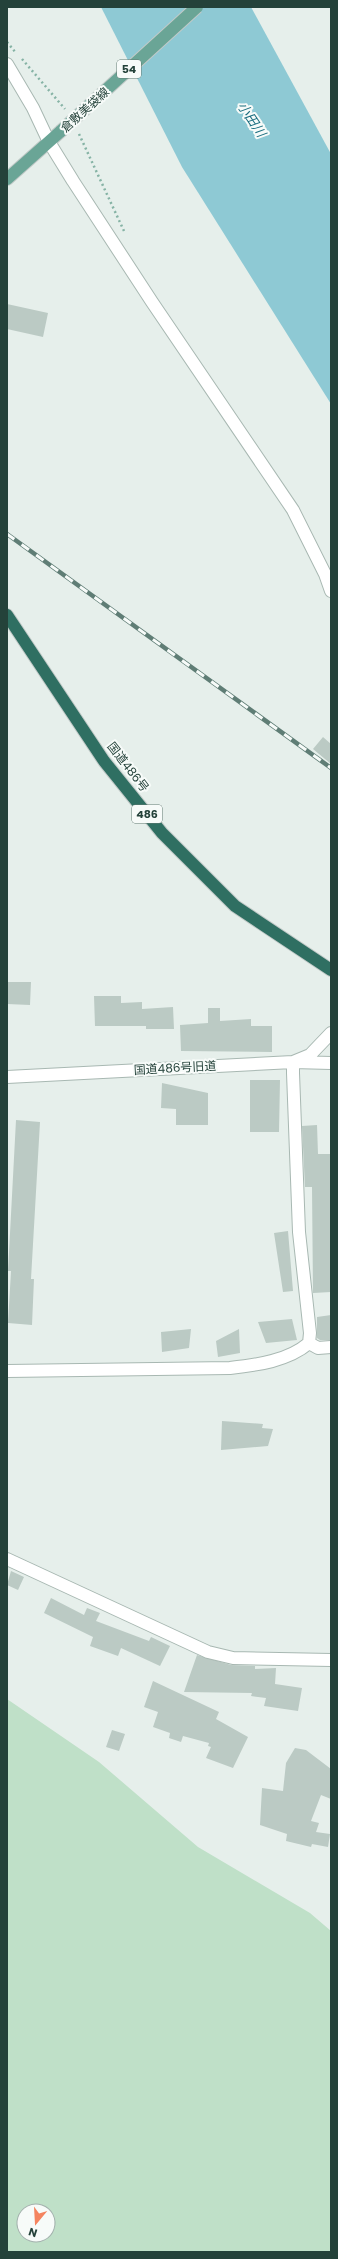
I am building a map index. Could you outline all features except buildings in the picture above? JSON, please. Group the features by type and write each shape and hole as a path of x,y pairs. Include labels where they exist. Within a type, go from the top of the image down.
{"highway":[{"name":"国道486号","path":"7,615 104,761 162,833 235,906 331,970"}],"main road":[{"name":"倉敷美袋線","path":"7,179 197,7"}],"street":[{"path":"7,64 33,108 49,142 152,302 293,510 328,575 331,591"},
{"name":"国道486号旧道","path":"7,1077 293,1062 310,1055 331,1033"},
{"path":"7,1371 230,1368 251,1366 288,1356 300,1350 309,1343 310,1333 299,1232 293,1062 331,1063"},
{"path":"309,1343 318,1348 331,1347"},
{"path":"7,1559 208,1652 233,1658 331,1660"}],"path":[{"path":"7,42 67,114"},
{"path":"77,131 125,233"}],"green space":[{"path":"7,1699 99,1762 198,1847 310,1913 331,1931 331,2252 7,2252"}],"water":[{"name":"小田川","path":"101,7 251,7 331,154 331,404 182,167"}],"railway":[{"path":"7,534 331,768"}]}
